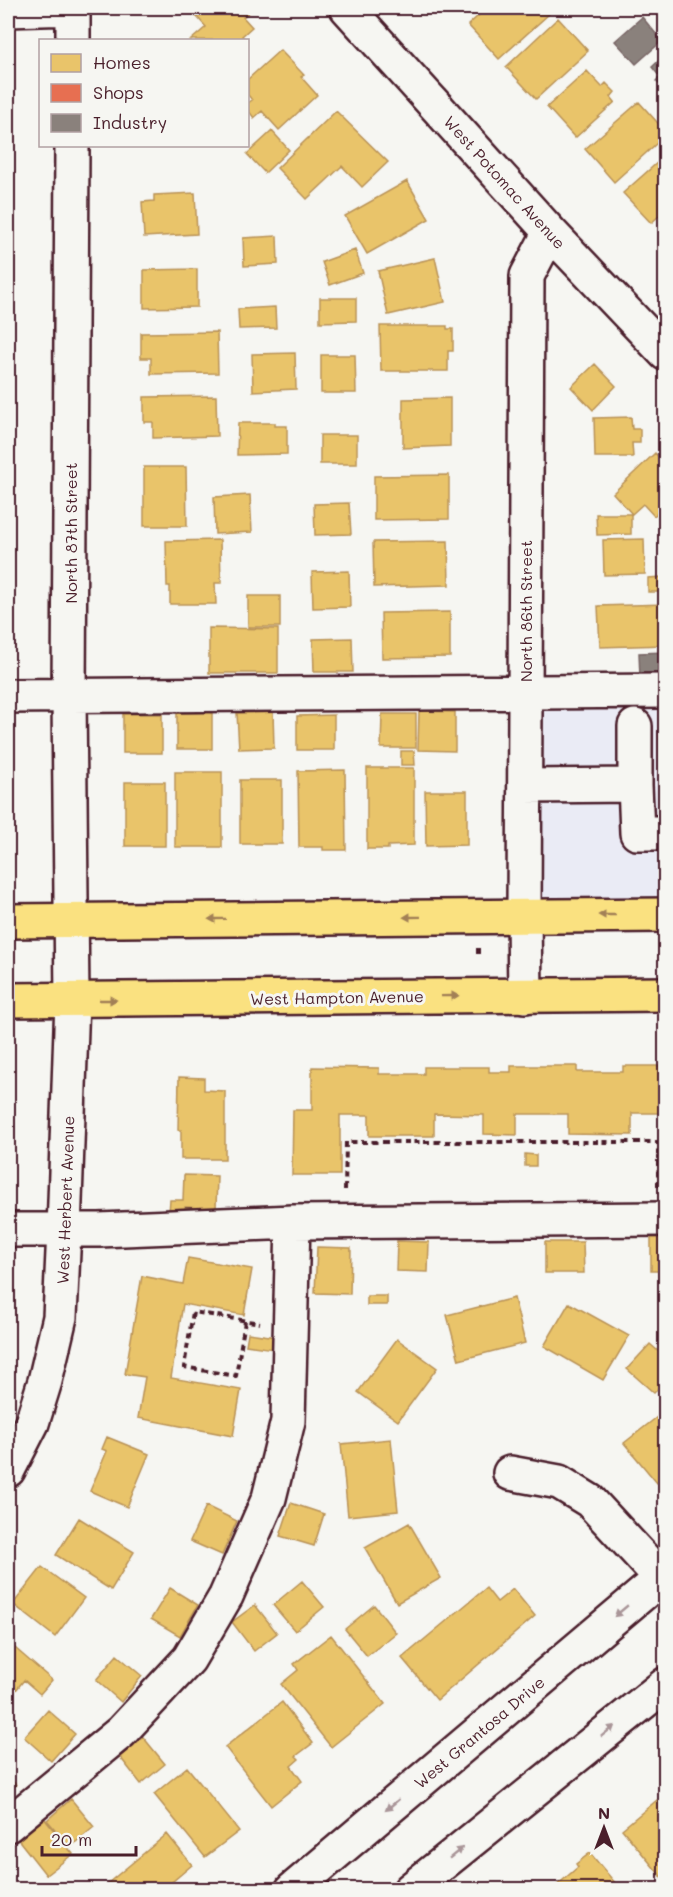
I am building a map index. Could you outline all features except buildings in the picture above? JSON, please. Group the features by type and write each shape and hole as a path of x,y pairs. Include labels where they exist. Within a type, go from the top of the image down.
{"main road":[{"path":"8,921 666,915"},
{"name":"West Hampton Avenue","path":"8,1000 666,994"}],"street":[{"name":"West Potomac Avenue","path":"347,8 550,232 666,354"},
{"path":"8,10 73,19"},
{"name":"North 87th Street","path":"72,147 69,696 72,920"},
{"name":"North 86th Street","path":"525,996 526,276 550,232"},
{"path":"8,696 666,691"},
{"path":"635,726 637,833 666,833"},
{"path":"525,786 635,785"},
{"name":"West Herbert Avenue","path":"8,1470 32,1423 45,1381 60,1317 72,1000 72,920"},
{"path":"8,1230 345,1221 662,1219"},
{"path":"8,1825 121,1732 189,1659 225,1596 270,1498 288,1421 293,1222"},
{"path":"510,1473 559,1482 590,1501 664,1578"},
{"name":"West Grantosa Drive","path":"292,1890 664,1578"},
{"path":"410,1890 666,1684"}],"path":[{"path":"345,1221 346,1142 658,1142 662,1219"},
{"path":"245,1321 236,1376 184,1367 193,1312 290,1328"}],"shaded area":[{"path":"665,691 665,915 524,916 525,693"}]}
